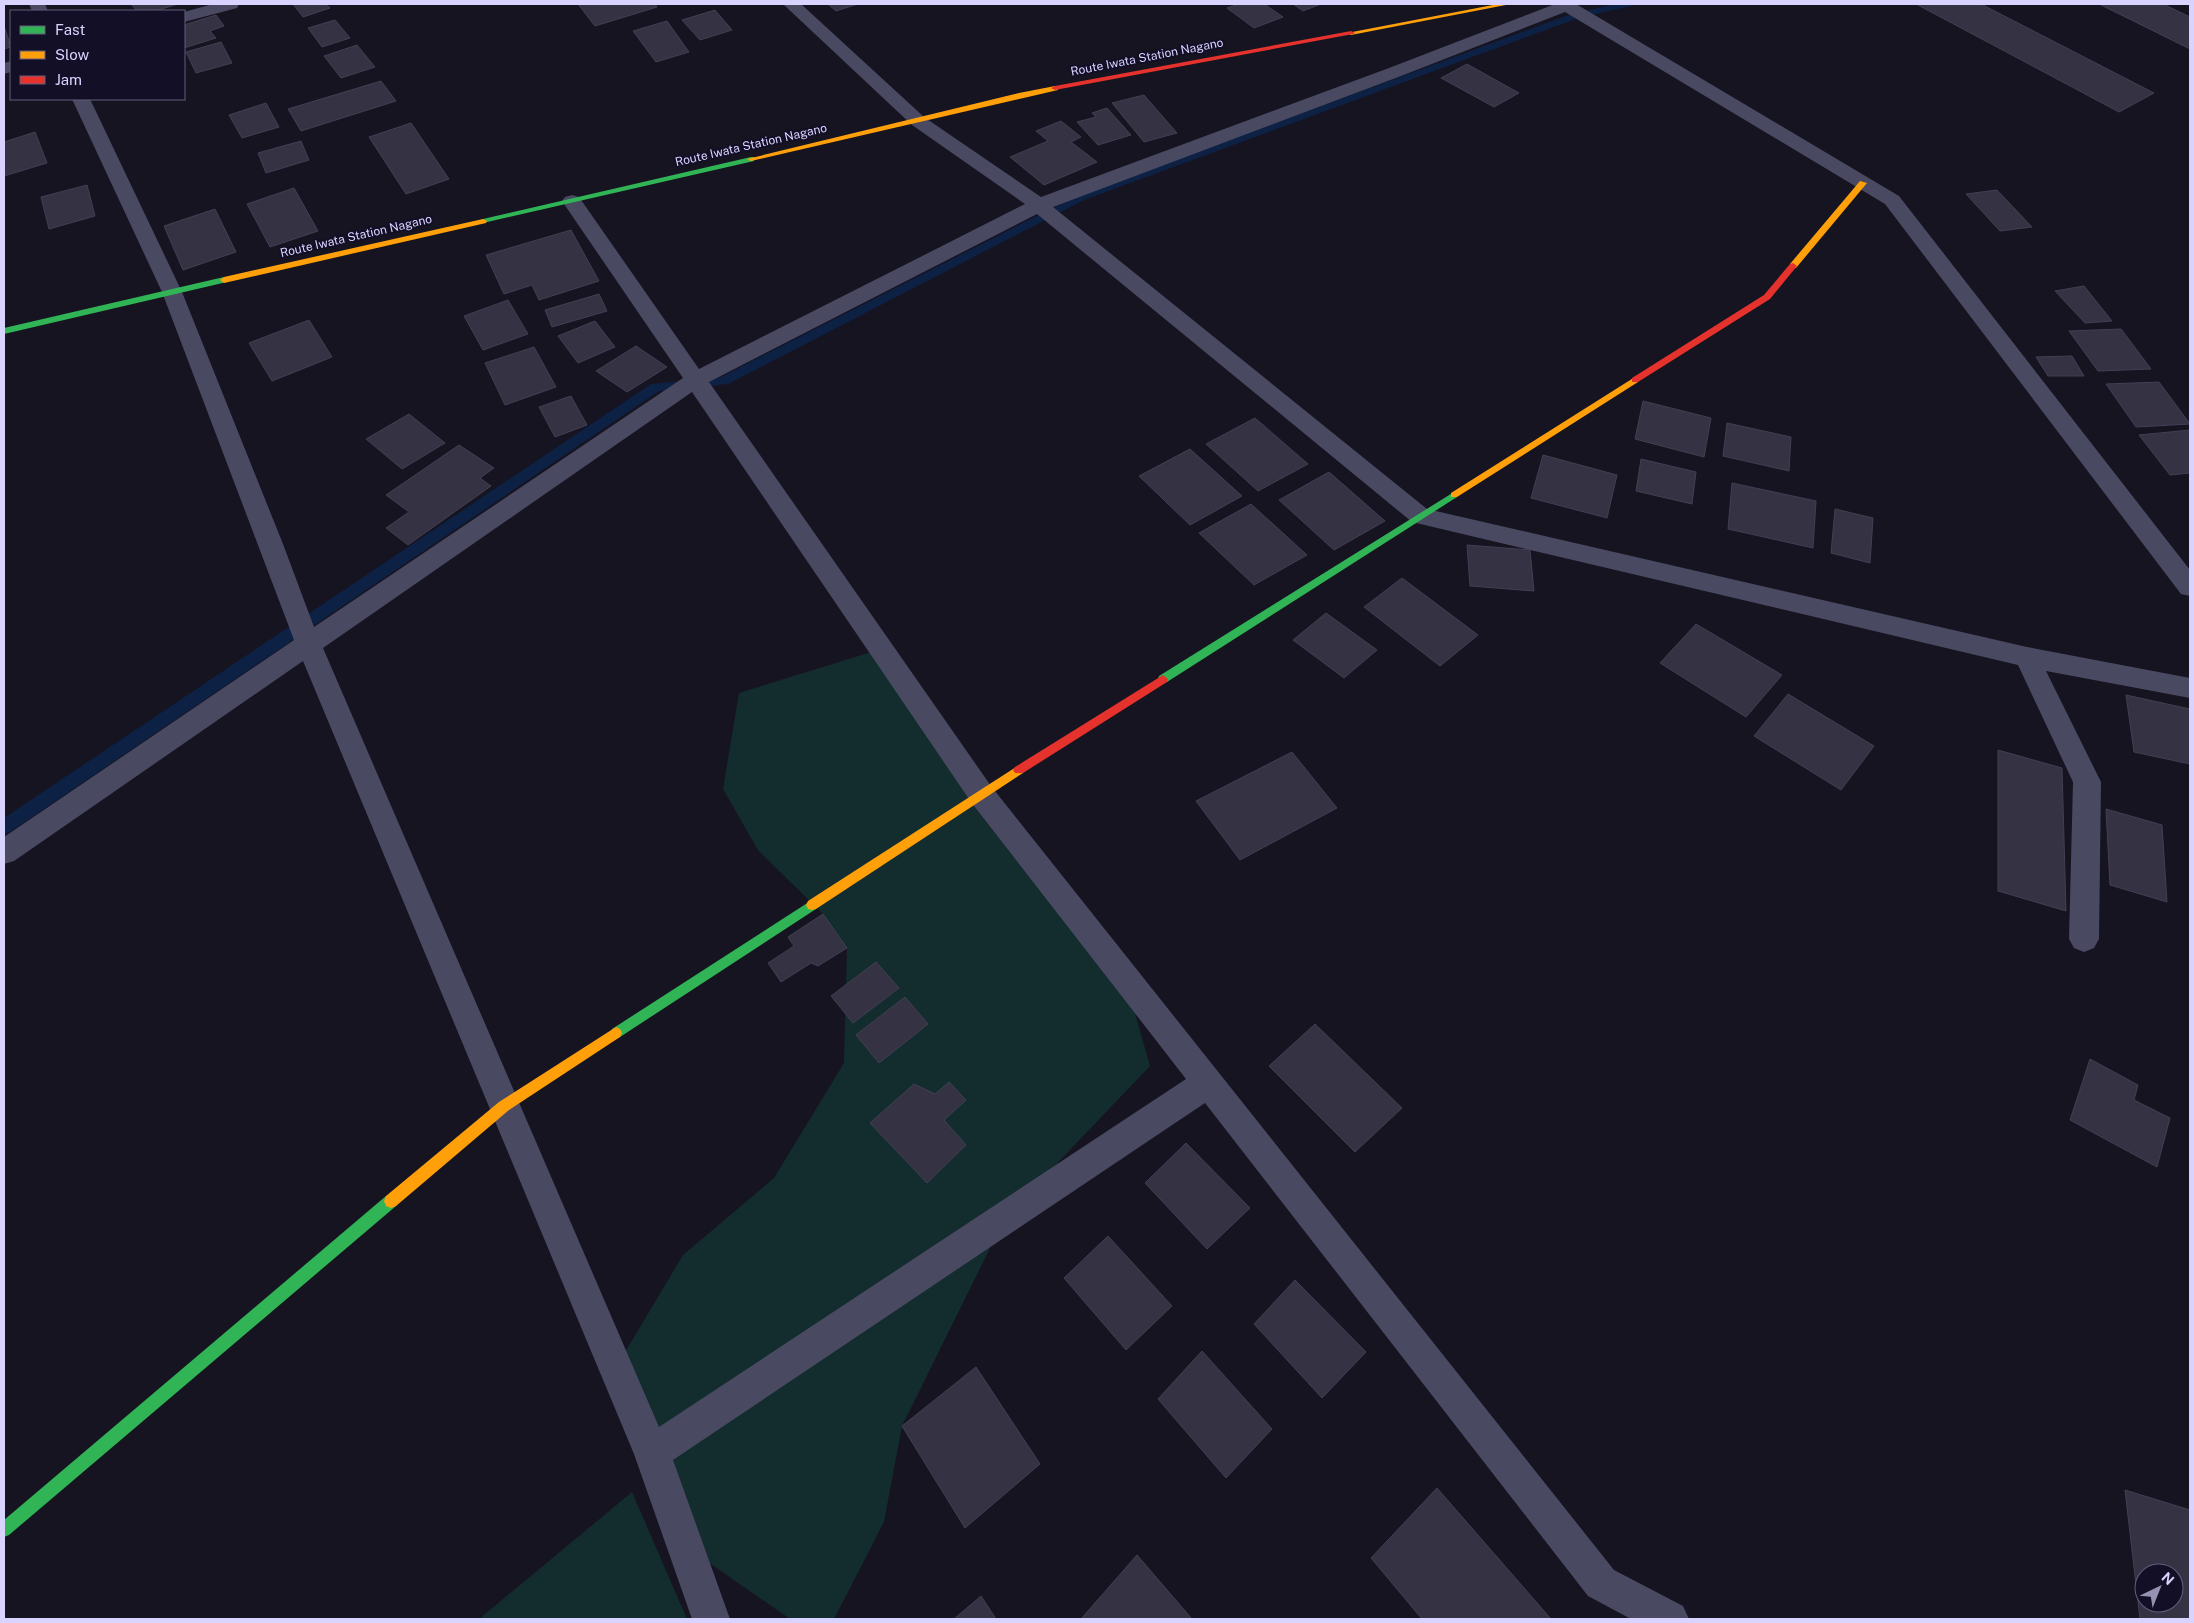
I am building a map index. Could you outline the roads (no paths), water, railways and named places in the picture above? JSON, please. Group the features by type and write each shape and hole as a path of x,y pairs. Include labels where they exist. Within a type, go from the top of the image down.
{"street":[{"path":"185,17 231,4"},
{"path":"791,4 918,121 1040,205 1420,516 2026,657 2190,688"},
{"name":"Route Iwata Station Nagano","path":"4,331 918,121 1019,96 1508,4"},
{"path":"4,852 304,631 695,380 1040,205 1395,72 1565,4 1892,200 2190,587"},
{"path":"81,100 172,292 304,631 652,1453 711,1619"},
{"path":"4,1530 504,1106 981,794 1767,297 1862,183"},
{"path":"572,201 981,794 1601,1583 1670,1619"},
{"path":"2026,657 2087,782 2084,939"},
{"path":"652,1453 1208,1083"}],"waterway":[{"path":"4,827 656,387 723,381 1080,198 1575,16 1627,4"}]}
